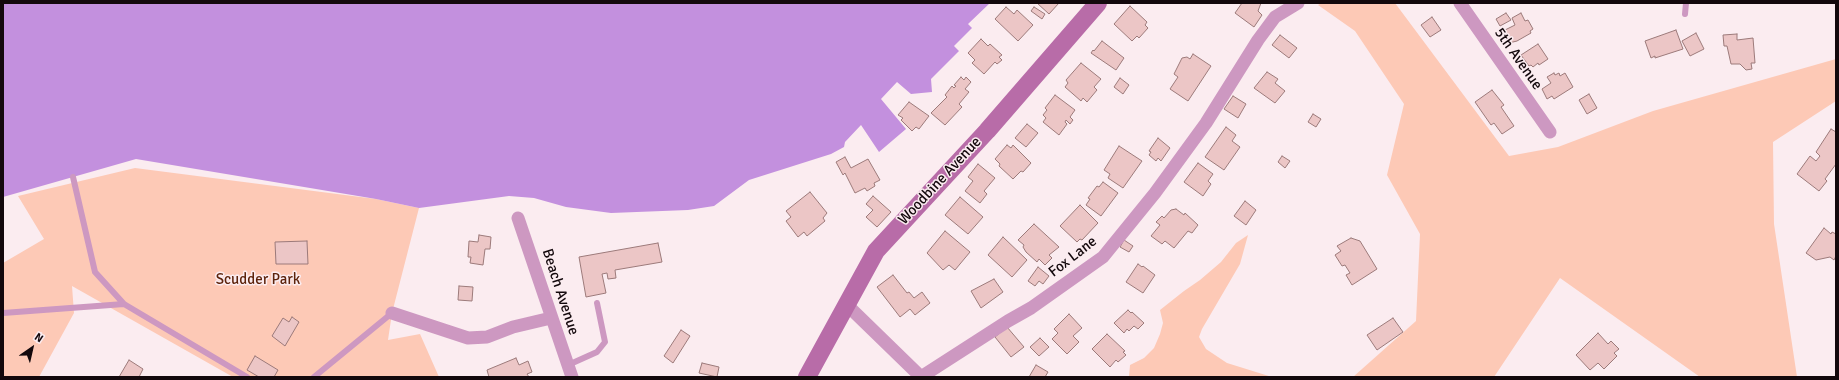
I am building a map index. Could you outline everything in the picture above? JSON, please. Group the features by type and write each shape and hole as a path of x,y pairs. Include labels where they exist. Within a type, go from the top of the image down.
{"main road":[{"name":"Woodbine Avenue","path":"807,377 876,251 987,131 1098,3"}],"street":[{"name":"Fox Lane","path":"847,305 922,377 1008,321 1031,308 1103,257 1155,193 1206,123 1258,40 1275,17 1298,3"},
{"name":"5th Avenue","path":"1460,3 1550,132"},
{"name":"Beach Avenue","path":"518,218 570,371"},
{"path":"392,313 468,338 487,337 513,326 552,318"}],"lane":[{"path":"1685,14 1686,3"},
{"path":"73,177 95,272 124,304 248,377"},
{"path":"570,371 597,352 605,342 597,302"},
{"path":"3,313 124,304"},
{"path":"314,377 392,313"}],"green space":[{"path":"1321,3 1395,3 1509,156 1558,147 1653,111 1836,59 1836,101 1773,142 1774,224 1797,377 1700,377 1560,278 1494,377 1353,377 1416,321 1420,234 1387,175 1404,104 1355,31 1318,5"},
{"name":"Scudder Park","path":"135,168 376,199 419,208 392,313 388,340 420,334 439,377 233,377 72,286 74,313 39,377 3,377 3,263 44,239 18,196"},
{"path":"1248,235 1240,264 1202,329 1199,337 1206,349 1227,363 1272,377 1129,377 1130,365 1144,358 1154,348 1163,323 1160,310 1200,280 1221,262 1236,243"}],"shaded area":[{"path":"3,3 990,3 968,24 972,28 954,46 959,51 931,79 932,92 911,94 897,82 881,99 906,129 879,152 861,125 845,142 844,147 831,154 749,180 714,206 688,210 611,213 566,207 534,198 509,196 419,208 376,199 136,159 3,197"}],"building":[{"path":"1037,3 1059,3 1049,14"},
{"path":"1242,3 1261,3 1258,11 1262,15 1254,27 1235,13"},
{"path":"1130,6 1147,22 1145,25 1148,28 1139,38 1137,36 1132,41 1114,24"},
{"path":"1006,7 1014,14 1017,10 1033,25 1018,41 995,19"},
{"path":"1034,7 1045,14 1042,19 1031,11"},
{"path":"1506,13 1511,20 1500,26 1496,19"},
{"path":"1521,13 1525,21 1528,20 1533,29 1530,31 1531,33 1517,41 1509,43 1505,30 1515,25 1512,18"},
{"path":"1432,17 1441,30 1430,37 1421,25"},
{"path":"1676,30 1683,49 1651,58 1645,41"},
{"path":"1696,33 1704,49 1690,56 1682,41"},
{"path":"1737,34 1737,40 1753,38 1755,63 1751,63 1752,69 1746,70 1740,64 1731,64 1727,46 1724,46 1723,35"},
{"path":"1280,35 1297,48 1289,58 1272,45"},
{"path":"981,39 988,46 990,44 1002,55 999,57 1002,60 997,64 995,62 984,74 972,63 975,60 968,53"},
{"path":"1102,41 1124,58 1116,70 1091,53"},
{"path":"1538,44 1548,59 1539,65 1538,63 1533,67 1531,65 1529,66 1521,55"},
{"path":"1193,54 1211,66 1188,101 1170,89 1178,77 1174,74 1182,58 1187,57 1190,59"},
{"path":"1081,63 1101,79 1094,87 1097,90 1087,102 1083,98 1081,101 1065,87 1068,83 1066,80"},
{"path":"1267,72 1278,79 1275,83 1285,91 1275,103 1254,88"},
{"path":"1554,73 1555,75 1559,73 1560,76 1565,73 1573,87 1554,99 1552,96 1547,99 1542,89 1551,83 1547,77"},
{"path":"961,77 964,80 966,77 971,82 965,89 969,92 959,104 962,107 945,125 931,113 947,97 945,95 952,86 954,88 956,86 954,85"},
{"path":"1120,78 1129,85 1123,94 1114,87"},
{"path":"1492,90 1504,105 1501,107 1514,126 1502,134 1494,123 1491,125 1475,102"},
{"path":"1589,94 1597,108 1587,114 1579,100"},
{"path":"1055,95 1075,110 1070,117 1073,120 1070,124 1066,120 1065,122 1067,124 1059,135 1043,122 1046,118 1043,115 1047,110 1045,108"},
{"path":"1233,96 1246,104 1238,118 1224,109"},
{"path":"909,102 929,116 919,129 916,127 912,131 901,120 903,118 898,115"},
{"path":"1313,114 1321,119 1316,127 1308,122"},
{"path":"1027,124 1038,133 1026,147 1015,138"},
{"path":"1226,127 1236,135 1232,141 1240,147 1224,170 1205,157"},
{"path":"1831,129 1836,132 1836,164 1825,179 1827,181 1819,191 1797,174 1810,156 1816,161 1820,156 1816,152"},
{"path":"1158,138 1170,148 1161,161 1158,158 1156,161 1149,155 1151,152 1149,151"},
{"path":"1007,145 1011,148 1013,145 1031,163 1023,172 1021,171 1013,179 999,166 1000,164 995,159"},
{"path":"1119,146 1142,161 1123,188 1108,178 1110,174 1104,170"},
{"path":"1282,156 1290,161 1285,168 1278,162"},
{"path":"845,157 851,168 868,159 880,180 874,183 875,186 867,191 865,188 855,193 845,173 843,175 836,162"},
{"path":"1198,163 1213,174 1208,181 1211,184 1203,196 1184,182"},
{"path":"978,164 995,178 984,191 987,194 980,203 965,191 973,181 968,177"},
{"path":"1103,182 1118,193 1101,216 1086,205 1090,199 1088,198 1097,186 1099,187"},
{"path":"810,192 827,213 823,218 825,221 807,236 804,232 798,237 786,221 791,217 786,211"},
{"path":"873,196 891,212 877,227 866,217 873,210 866,204"},
{"path":"960,197 983,217 968,234 945,215"},
{"path":"1245,201 1256,210 1246,225 1234,216"},
{"path":"1080,205 1098,223 1082,240 1080,239 1077,242 1060,226"},
{"path":"1176,209 1184,215 1185,213 1198,225 1192,233 1188,231 1174,248 1165,241 1162,244 1151,236 1160,225 1156,222 1162,216 1164,218 1171,210"},
{"path":"1034,224 1059,247 1049,255 1052,258 1045,265 1039,259 1037,262 1026,252 1023,247 1024,245 1018,240"},
{"path":"1824,228 1831,234 1832,232 1836,234 1836,256 1834,260 1830,257 1816,260 1806,253"},
{"path":"945,231 970,252 955,270 949,265 943,270 927,253"},
{"path":"479,235 491,237 490,249 485,249 483,265 470,263 471,257 468,257 469,241 478,242"},
{"path":"1003,237 1027,260 1012,277 988,255"},
{"path":"1351,238 1360,241 1377,269 1352,285 1346,275 1350,273 1345,265 1342,266 1335,255 1341,251 1337,246"},
{"path":"1124,240 1133,246 1129,252 1120,247"},
{"path":"307,241 308,264 276,264 275,242"},
{"path":"658,243 662,262 615,270 616,278 608,279 607,273 602,274 606,293 586,297 579,257"},
{"path":"1138,264 1155,275 1143,293 1126,282"},
{"path":"1038,267 1049,276 1043,284 1039,281 1035,286 1028,281"},
{"path":"893,275 907,293 909,292 914,298 922,292 930,303 915,315 910,309 900,317 877,287"},
{"path":"994,279 1003,292 981,308 971,291"},
{"path":"459,286 473,287 472,301 458,300"},
{"path":"1128,310 1144,323 1138,329 1134,326 1129,331 1127,329 1124,333 1114,323"},
{"path":"1069,314 1082,328 1073,336 1079,342 1067,354 1052,339 1058,333 1054,329"},
{"path":"292,317 299,322 285,346 272,336 283,318 289,322"},
{"path":"1393,318 1403,332 1377,350 1367,335"},
{"path":"1007,327 1024,347 1011,357 995,337"},
{"path":"681,330 690,336 673,363 664,356"},
{"path":"1598,333 1608,344 1611,341 1619,349 1614,353 1617,356 1604,369 1598,363 1590,370 1576,355"},
{"path":"1107,334 1125,351 1123,352 1126,355 1118,362 1116,360 1110,367 1092,349"},
{"path":"1040,338 1049,347 1039,356 1030,347"},
{"path":"255,356 278,370 274,377 259,377 247,370"},
{"path":"516,358 519,365 528,361 532,372 527,374 529,377 489,377 487,370"},
{"path":"129,360 143,369 139,377 119,377"},
{"path":"702,363 719,367 717,377 699,373"},
{"path":"1036,365 1048,372 1045,377 1029,377"}]}
